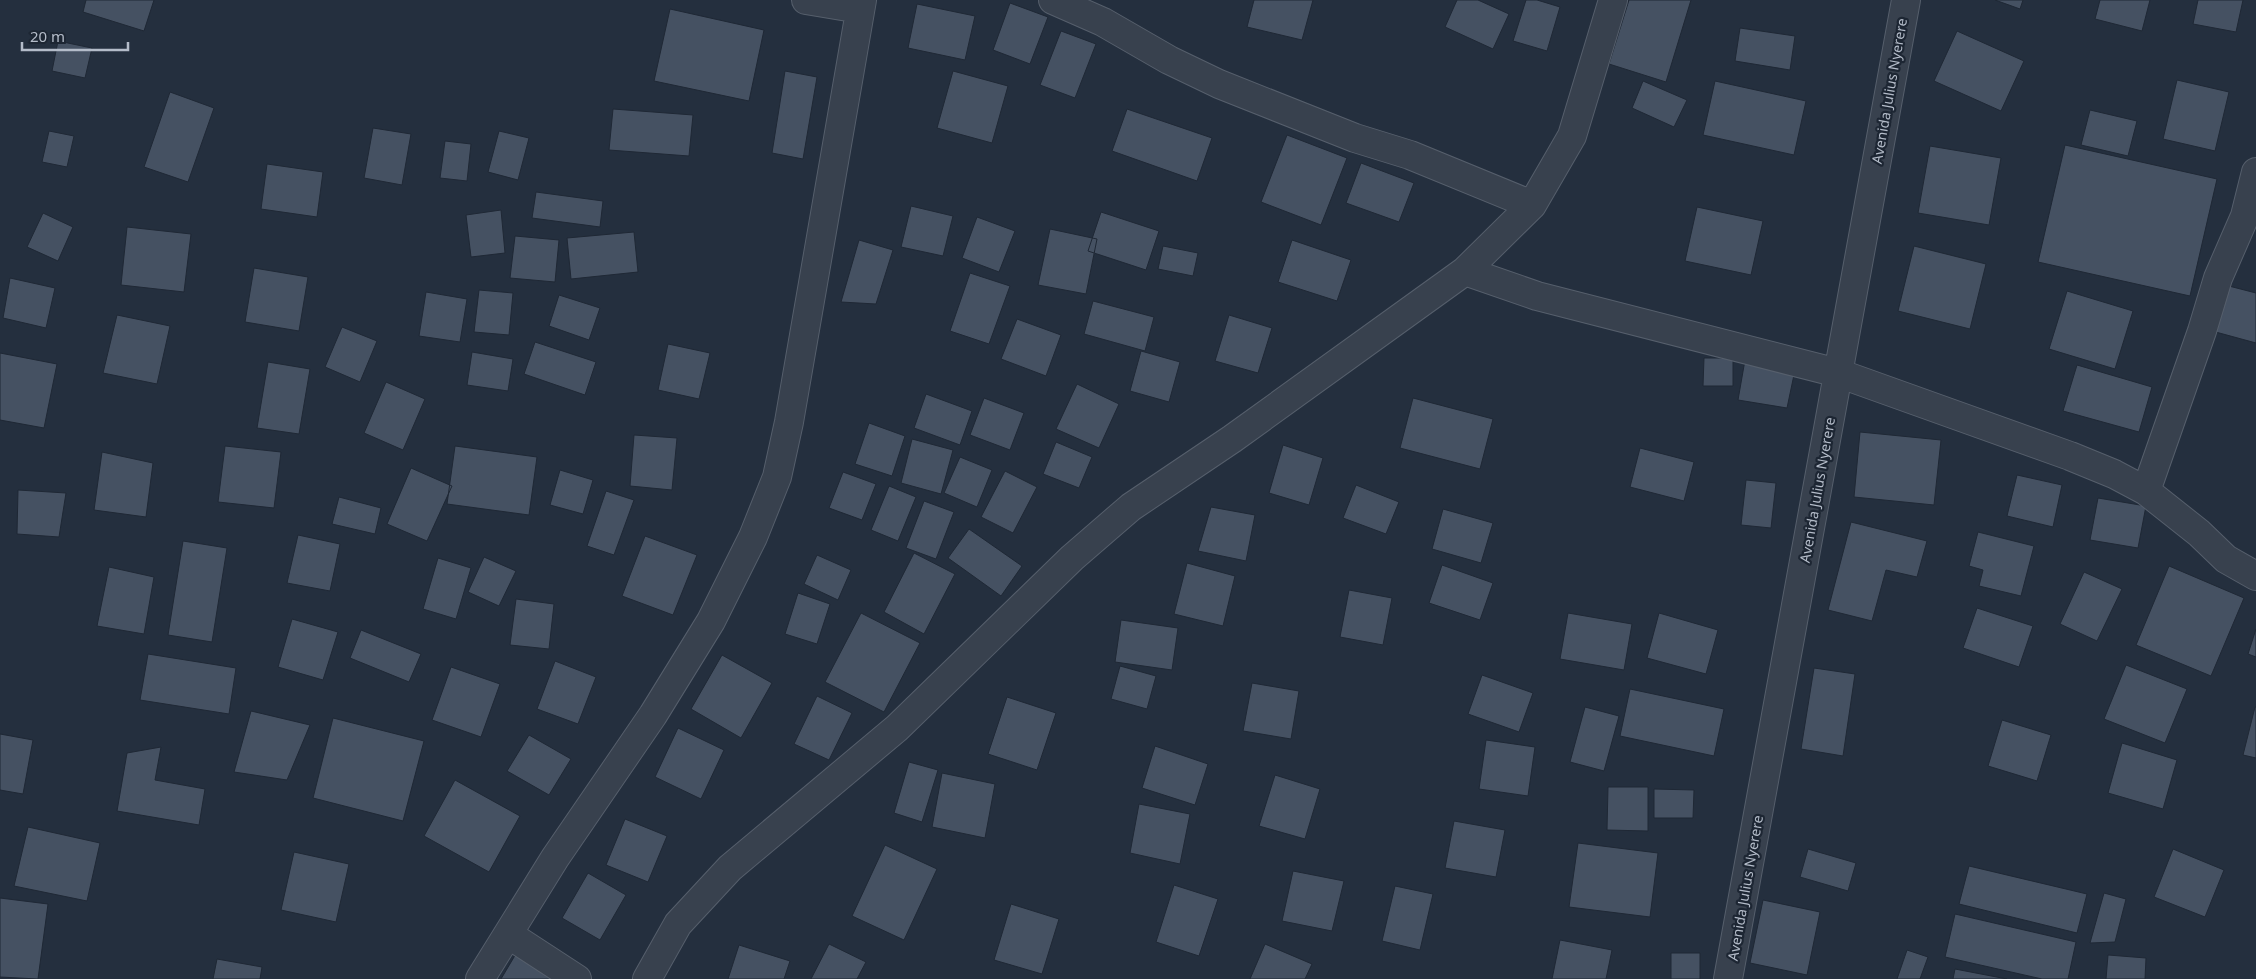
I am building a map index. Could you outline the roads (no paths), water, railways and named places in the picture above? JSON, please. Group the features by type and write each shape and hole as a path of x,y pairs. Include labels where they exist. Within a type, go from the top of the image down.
{"street":[{"path":"480,979 556,858 653,715 711,621 754,537 777,477 861,4 806,0"},
{"path":"1053,0 1102,22 1169,60 1219,84 1355,138 1410,155 1532,205"},
{"path":"647,979 678,924 730,868 897,728 1072,558 1131,507 1232,439 1465,271 1532,205 1572,136 1613,0"},
{"name":"Avenida Julius Nyerere","path":"1728,979 1906,0"},
{"path":"2146,491 2196,349 2218,278 2244,216 2256,172"},
{"path":"1465,271 1537,296 1838,374 2070,456 2114,474 2146,491 2199,533 2226,559 2256,576"},
{"path":"508,934 577,979"}]}
